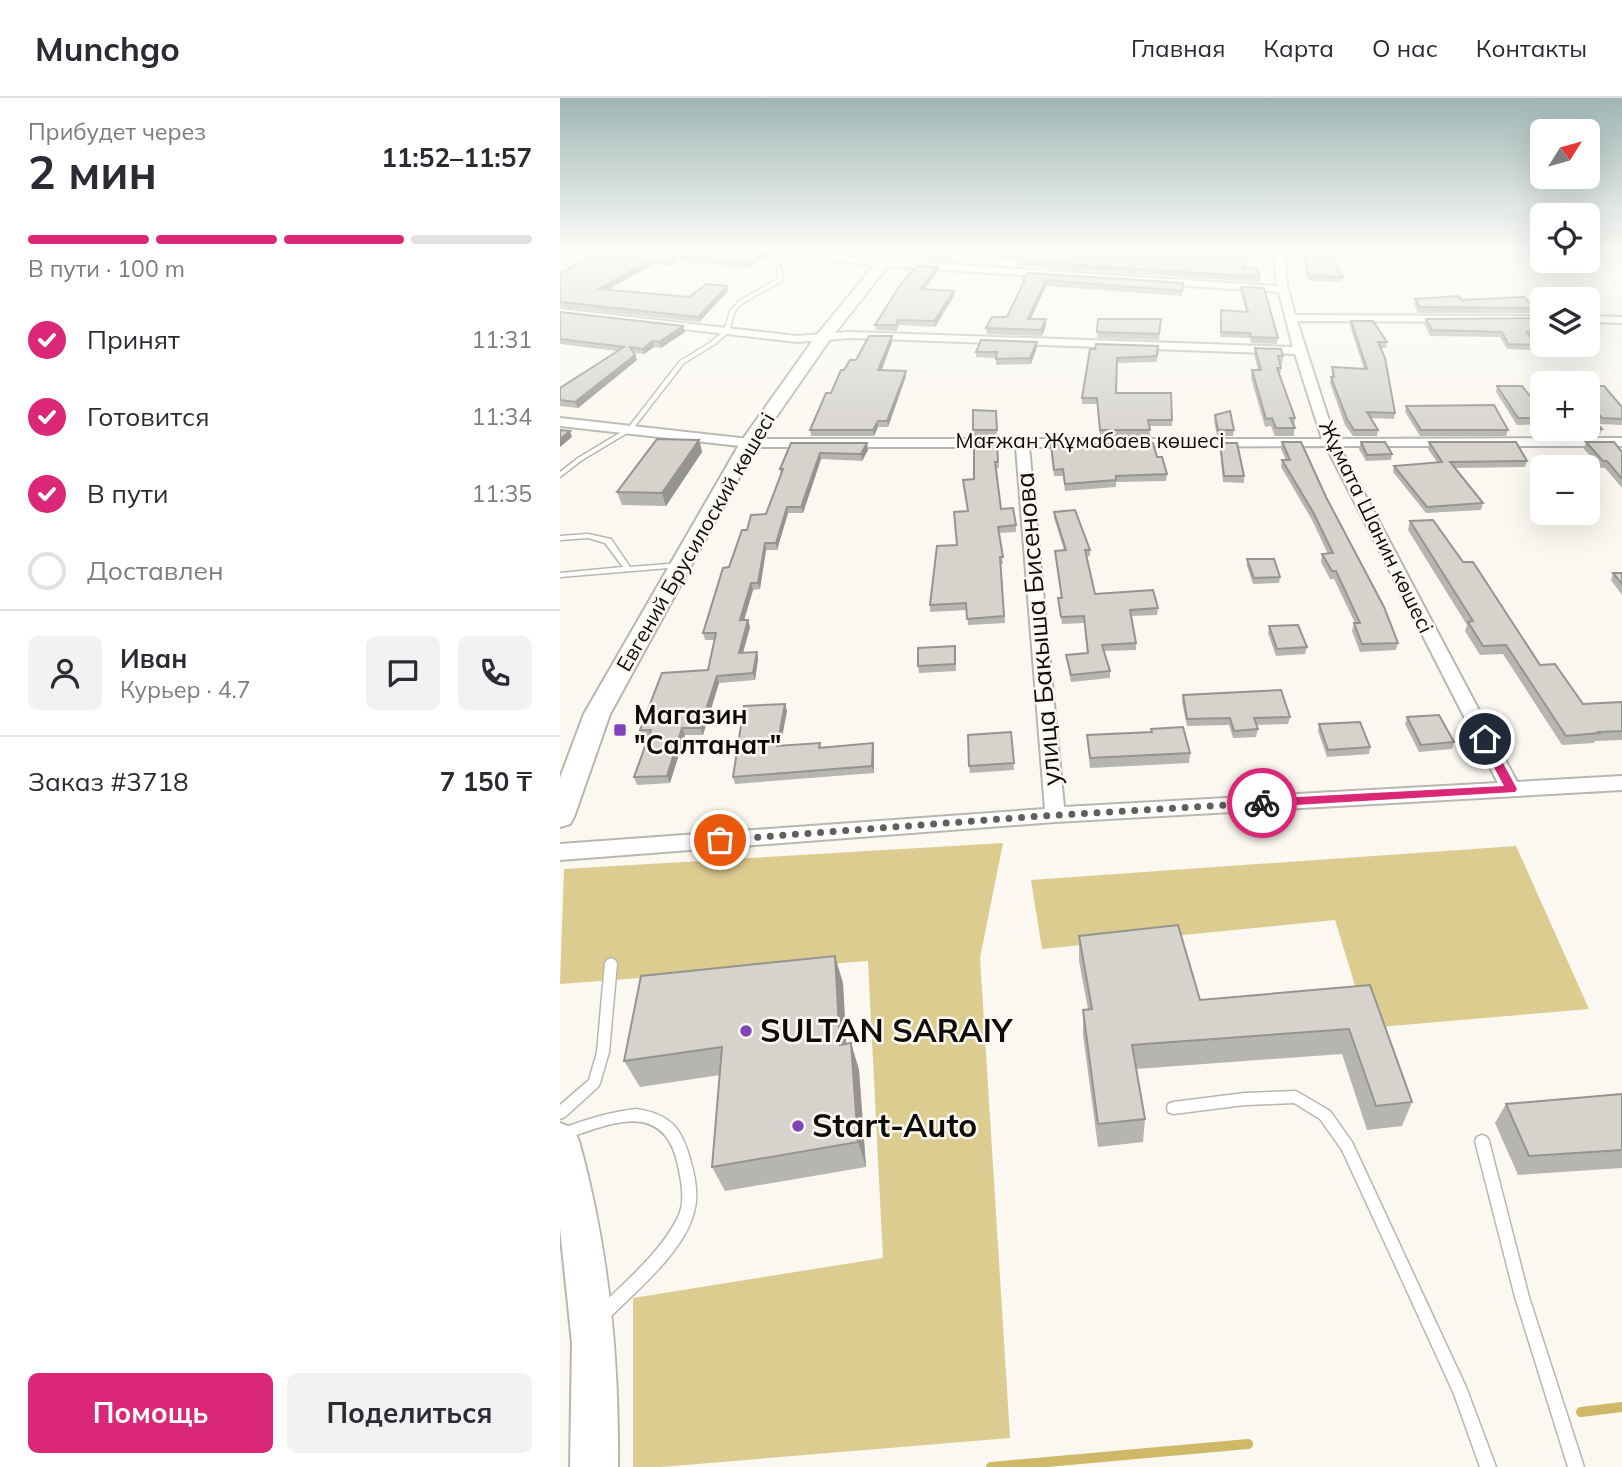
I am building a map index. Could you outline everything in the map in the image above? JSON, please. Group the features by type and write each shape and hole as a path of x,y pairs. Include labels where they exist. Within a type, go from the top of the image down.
{"main road":[{"name":"Евгений Брусилоский көшесі","path":"560,817 597,714 680,565 749,443 841,315"},
{"path":"560,1141 575,1191 586,1248 596,1414 593,1467"}],"street":[{"path":"584,315 797,339 851,335 1299,351"},
{"name":"Жұмата Шанин көшесі","path":"1291,315 1299,351 1329,440 1511,789"},
{"path":"1292,318 1530,319"},
{"path":"1600,319 1622,320"},
{"name":"Мағжан Жұмабаев көшесі","path":"560,422 749,443 1329,440 1622,442"},
{"name":"улица Бакыша Бисенова","path":"1021,442 1055,815"},
{"path":"560,852 1055,815 1622,783"}],"lane":[{"path":"560,475 580,459 630,429 682,362 726,332 732,315"},
{"path":"560,538 589,536 608,541 628,569"},
{"path":"560,575 680,565"},
{"path":"560,1113 593,1083 603,1052 611,963"},
{"path":"1173,1108 1245,1099 1296,1097 1325,1115 1347,1146 1390,1238 1461,1392 1488,1467"},
{"path":"560,1135 621,1114 648,1115 667,1126 681,1146 689,1182 687,1216 661,1254 591,1325"},
{"path":"1482,1141 1522,1297 1576,1467"}],"shaded area":[{"path":"1003,843 980,958 1010,1438 661,1467 633,1467 633,1298 883,1258 868,961 560,984 564,869"},
{"path":"1516,846 1589,1009 1368,1028 1335,920 1042,949 1031,880"}],"building":[{"path":"560,315 585,315 683,326 659,342 652,341 643,349 630,347 635,355 575,402 560,400 560,388 624,347 560,339"},
{"path":"881,315 938,315 934,321 898,320 896,325 875,325"},
{"path":"1030,315 1028,319 1046,319 1041,330 986,328 992,317"},
{"path":"1221,315 1272,315 1278,338 1251,337 1250,333 1221,332"},
{"path":"1530,318 1530,332 1527,332 1530,345 1508,344 1502,332 1432,330 1426,319"},
{"path":"1098,319 1161,319 1159,334 1097,332"},
{"path":"1351,321 1373,321 1387,342 1378,342 1385,358 1395,413 1367,412 1378,430 1354,430 1331,377 1334,377 1332,367 1367,369"},
{"path":"869,336 892,336 878,370 906,371 887,421 878,421 873,430 810,430 826,393 831,393 841,370 844,370 850,360 856,360"},
{"path":"981,340 1037,342 1030,358 996,359 997,352 976,352"},
{"path":"1096,344 1158,346 1157,356 1117,358 1116,393 1171,393 1172,420 1148,420 1150,430 1100,430 1097,398 1082,398 1090,349 1095,349"},
{"path":"1255,348 1281,349 1283,356 1278,356 1281,368 1277,368 1295,418 1290,418 1295,428 1276,428 1272,418 1266,419 1252,370 1261,370"},
{"path":"1497,386 1522,386 1530,396 1530,418 1518,418"},
{"path":"1600,386 1604,386 1622,407 1622,419 1602,418"},
{"path":"1494,405 1508,430 1421,430 1406,406"},
{"path":"973,410 996,411 997,430 973,430"},
{"path":"1230,411 1234,430 1218,430 1215,415"},
{"path":"560,430 570,431 560,439"},
{"path":"657,439 699,440 662,493 617,492"},
{"path":"1282,442 1301,442 1326,497 1384,607 1398,643 1362,644 1354,623 1360,623 1336,571 1332,571 1322,554 1333,553 1313,512 1282,460 1290,460"},
{"path":"1361,442 1385,442 1392,454 1367,455"},
{"path":"1429,442 1516,442 1527,461 1450,462 1483,503 1427,507 1394,466 1442,462"},
{"path":"1586,442 1614,442 1622,452 1622,479 1607,461 1603,461"},
{"path":"791,443 867,443 861,454 820,453 801,507 787,507 776,543 765,543 758,583 751,583 740,620 748,620 739,653 757,652 753,673 717,676 700,728 682,728 667,776 634,777 651,730 640,730 662,673 708,670 716,633 703,633 723,568 729,567 742,530 747,530 751,515 766,514"},
{"path":"974,443 997,443 998,462 995,462 1001,509 1013,508 1016,525 998,527 1003,557 1000,557 1004,616 967,619 966,603 930,605 937,546 957,545 954,512 968,511 963,480 974,479"},
{"path":"1153,443 1157,457 1162,457 1167,474 1116,476 1116,480 1065,484 1063,469 1054,470 1051,445"},
{"path":"1220,443 1237,443 1244,476 1224,476"},
{"path":"1075,510 1090,550 1085,550 1095,594 1153,590 1158,608 1130,610 1136,643 1102,645 1110,671 1071,675 1066,655 1088,653 1084,616 1061,617 1058,598 1062,598 1055,551 1066,550 1054,512"},
{"path":"1433,520 1463,562 1473,562 1540,665 1555,664 1583,704 1622,702 1622,731 1566,736 1506,645 1483,646 1468,622 1473,621 1410,521"},
{"path":"1247,559 1274,559 1280,577 1254,578"},
{"path":"1613,573 1622,573 1622,584"},
{"path":"1298,625 1307,647 1277,649 1269,626"},
{"path":"955,646 955,664 918,666 918,648"},
{"path":"1281,690 1290,717 1254,718 1258,729 1234,731 1230,718 1187,719 1183,695"},
{"path":"785,704 777,746 820,743 819,748 873,743 872,766 733,777 744,706"},
{"path":"1439,715 1454,742 1421,745 1407,717"},
{"path":"1360,722 1370,747 1328,750 1319,724"},
{"path":"1183,727 1190,753 1090,758 1087,735 1152,732 1151,729"},
{"path":"1011,732 1014,763 969,766 968,735"},
{"path":"1178,925 1200,1000 1370,985 1412,1102 1376,1106 1349,1029 1132,1045 1145,1119 1098,1124 1083,1010 1092,1009 1079,936"},
{"path":"835,956 840,1045 851,1043 858,1142 712,1167 722,1047 624,1061 641,976"},
{"path":"1622,1094 1622,1150 1529,1156 1506,1104"}],"waterway":[{"path":"1581,1412 1622,1407"},
{"path":"991,1467 1248,1444"}],"way so far":[{"path":"720,840 1262,803"}],"place":[{"name":"Магазин \"Салтанат\"","path":"620,730"},
{"name":"SULTAN SARAIY","path":"746,1031"},
{"name":"Start-Auto","path":"798,1126"}],"route":[{"path":"1262,803 1511,789 1485,739"}]}
